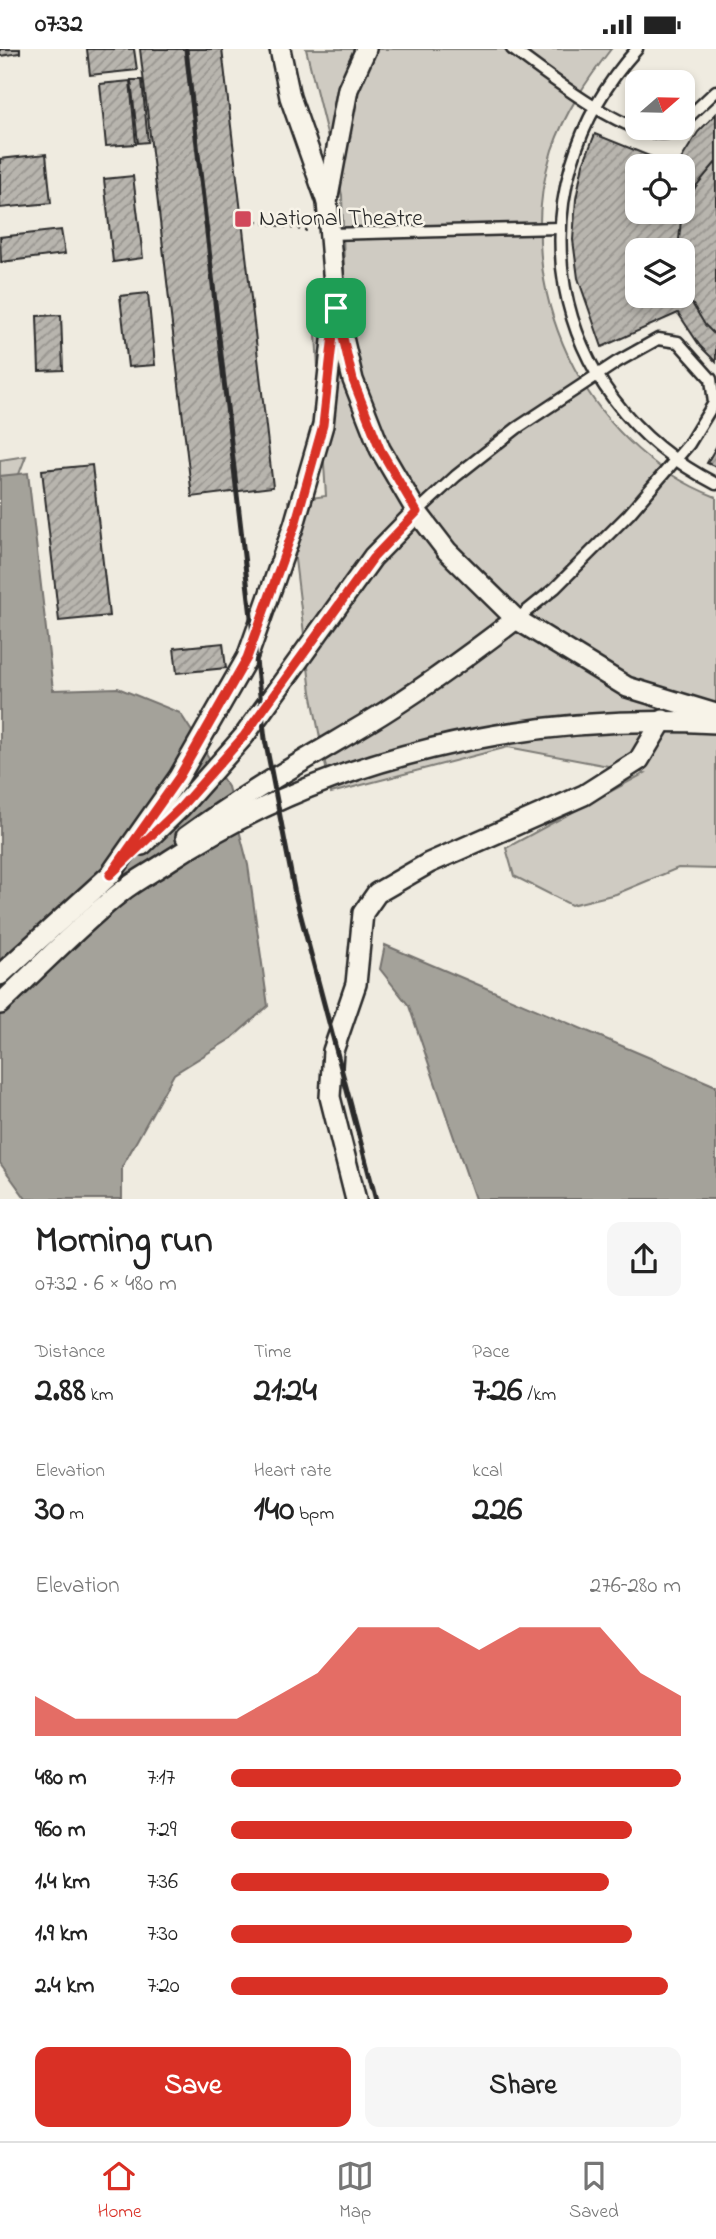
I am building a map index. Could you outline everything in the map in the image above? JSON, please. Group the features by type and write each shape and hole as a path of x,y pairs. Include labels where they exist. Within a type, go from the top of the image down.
{"street":[{"path":"280,49 290,97 327,202 336,308 353,380 380,449 417,512 447,551 516,619 627,687 716,714"},
{"path":"327,202 348,89 366,49"},
{"path":"110,875 179,777 247,658 305,487 323,425 336,308"},
{"path":"0,975 180,808 244,736 373,558 417,512"},
{"path":"0,1004 177,844 269,779 367,723 444,674 516,619"},
{"path":"121,892 196,843 277,799 334,777 416,753 519,731 663,720 716,723"},
{"path":"356,1199 330,1097 333,1051 356,984 363,913 377,893 417,869 595,788 639,760 663,720"}],"lane":[{"path":"512,49 594,106 625,123"},
{"path":"637,49 594,106 570,165 560,228 568,305 580,341 597,375 623,414 675,461 716,484"},
{"path":"695,111 716,91"},
{"path":"330,234 560,228"},
{"path":"417,512 517,428 597,375 658,339 678,342 687,351 711,379 714,403 675,461 629,514 555,588 516,619"}],"path":[{"path":"243,219 330,234"}],"shaded area":[{"path":"306,49 611,49 577,97 552,150 541,202 541,254 550,306 568,355 594,401 628,440 669,473 716,497 716,869 678,868 616,894 571,905 514,876 506,848 645,773 508,747 331,793 311,692 288,501 326,496 315,319 345,304 342,195"},
{"path":"26,456 0,523 0,460"},
{"path":"28,473 53,690 118,688 180,713 228,787 248,865 268,1006 232,1038 174,1074 122,1167 122,1199 26,1199 0,1163 0,476"},
{"path":"385,945 716,1086 716,1199 475,1199 409,1006 380,969"}],"building":[{"path":"0,49 20,49 20,53 0,56"},
{"path":"87,49 134,49 137,70 90,75"},
{"path":"140,49 222,49 273,487 192,497"},
{"path":"131,80 142,80 148,142 138,143"},
{"path":"130,81 136,144 106,146 100,84"},
{"path":"716,114 716,362 700,346 678,313 602,347 578,278 573,240 576,199 583,164 595,134 644,154 625,154 625,224 695,224 695,154 684,154 695,137"},
{"path":"46,154 51,203 0,208 0,159"},
{"path":"716,162 716,336 705,325 695,308 695,238 679,238 681,224 695,224 696,186"},
{"path":"133,176 143,258 113,262 104,179"},
{"path":"61,230 65,254 1,262 0,237"},
{"path":"148,293 155,365 128,367 120,296"},
{"path":"61,315 63,370 39,371 37,316"},
{"path":"716,447 716,467 707,463"},
{"path":"92,465 109,616 59,621 42,470"},
{"path":"223,643 226,668 177,673 174,648"}],"railway":[{"path":"186,49 265,739 295,894 376,1199"}],"place":[{"name":"National Theatre","path":"243,219"}],"route":[{"path":"336,308 353,380 380,449 417,512 373,558 244,736 180,808 110,875 179,777 247,658 295,525 323,425 336,308"}]}
